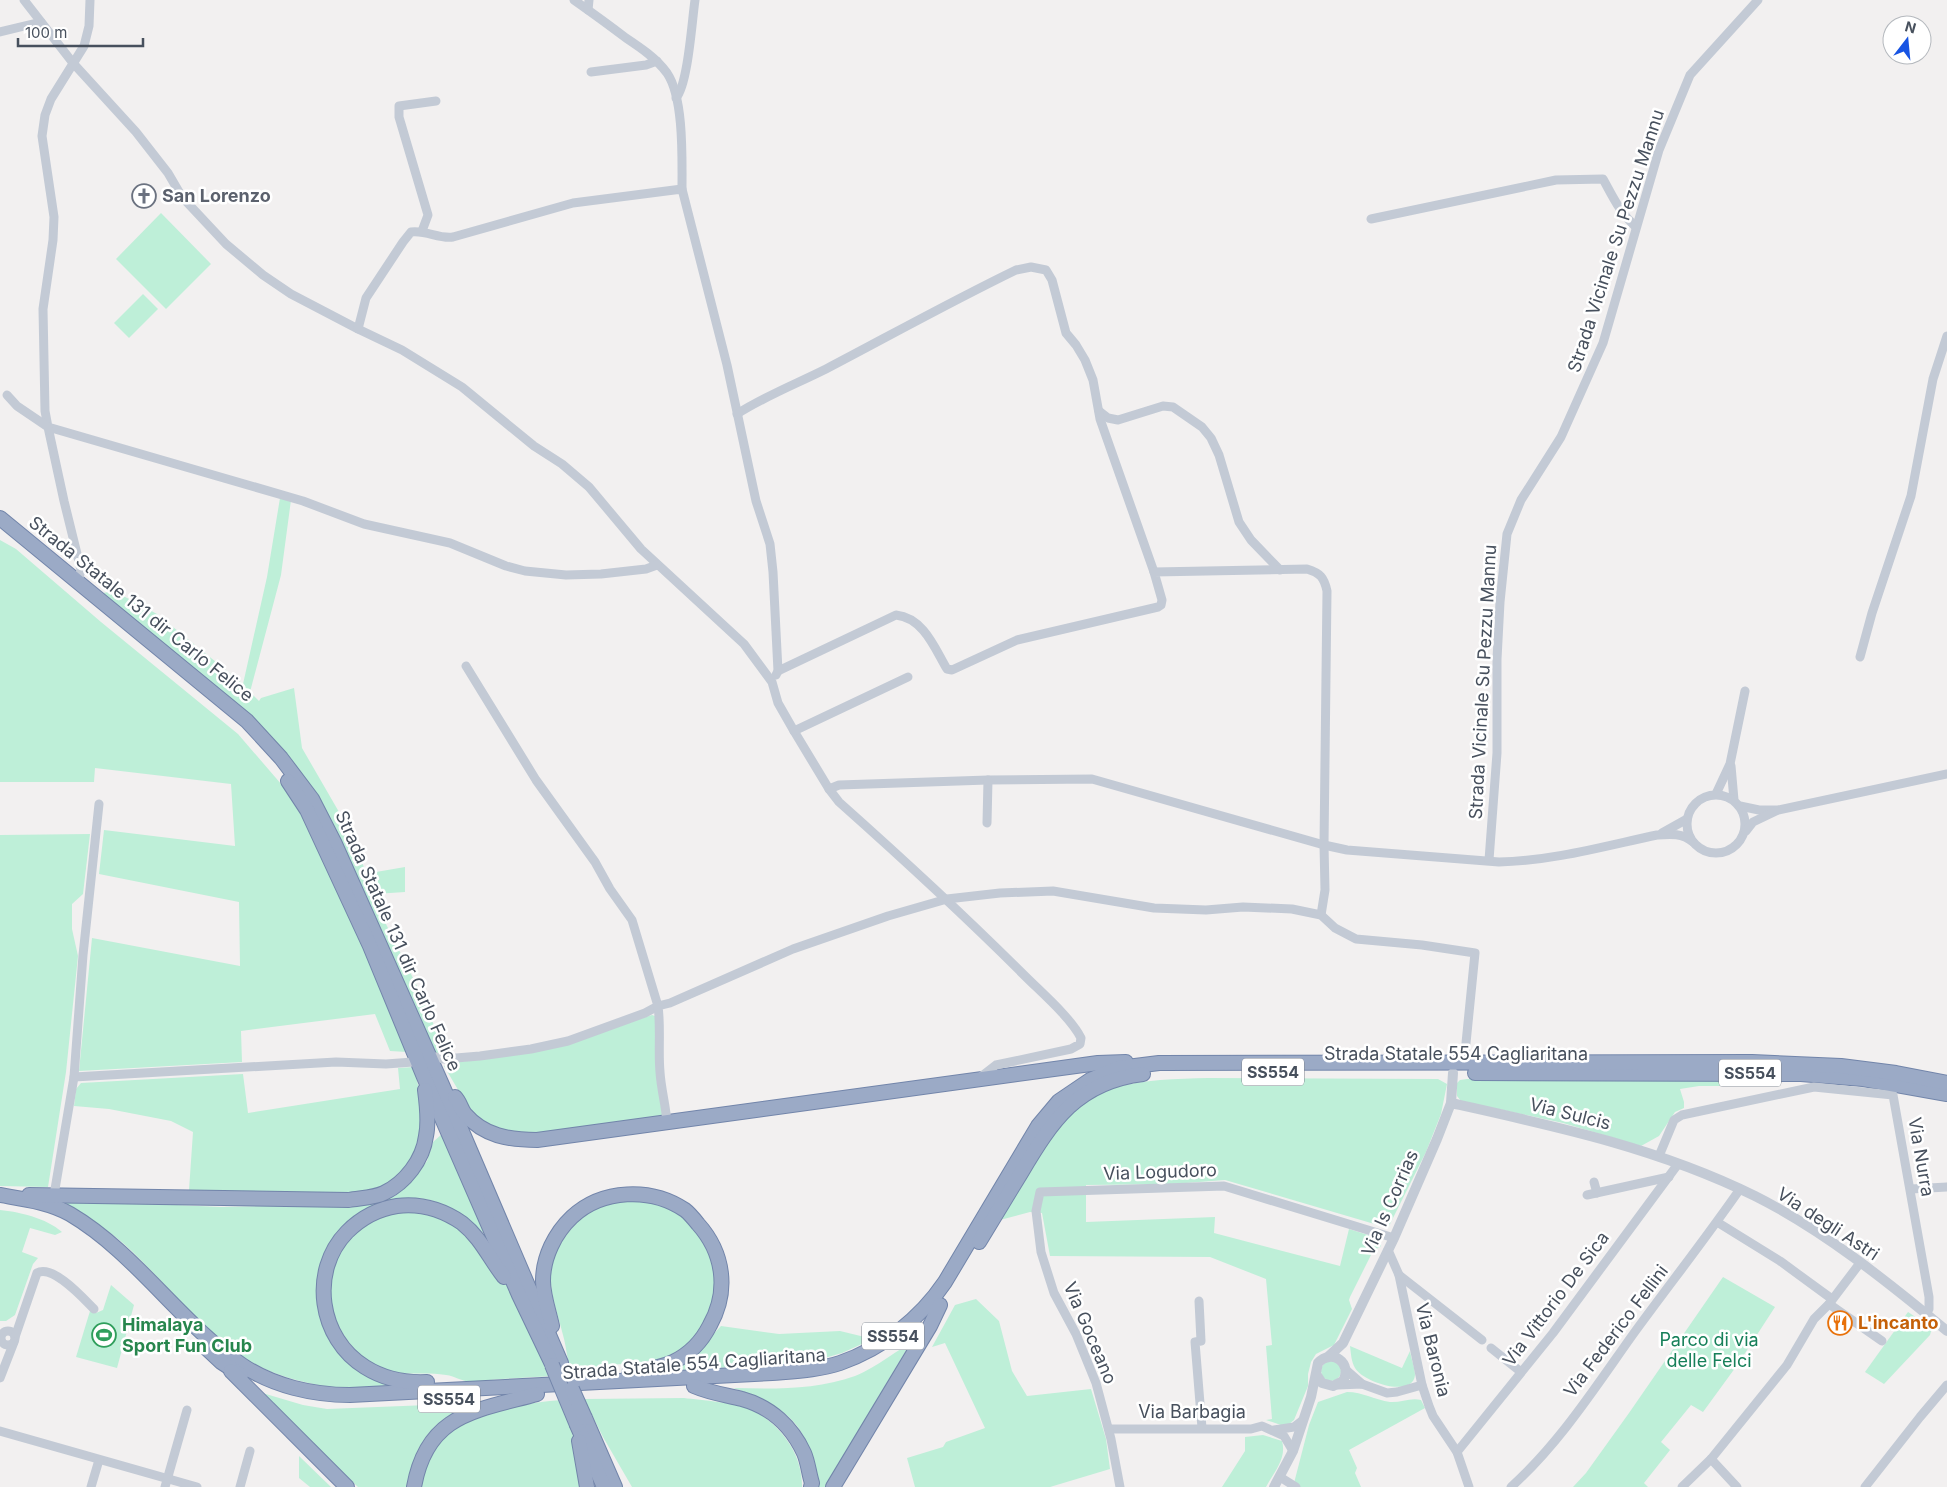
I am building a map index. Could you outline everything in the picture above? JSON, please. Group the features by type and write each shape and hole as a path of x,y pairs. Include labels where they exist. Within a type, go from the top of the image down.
{"highway":[{"name":"Strada Statale 131 dir Carlo Felice","path":"0,518 247,721 281,758 312,799 335,844 443,1087 581,1422 604,1487"},
{"name":"Strada Statale 131 dir Carlo Felice","path":"0,529 243,729 283,774 312,819 370,946 424,1077 519,1295"},
{"path":"443,1087 457,1099 464,1113 487,1132 505,1138 537,1140 1098,1063 1159,1063"},
{"name":"Strada Statale 554 Cagliaritana","path":"602,1382 796,1371 840,1363 878,1346 912,1321 936,1296 1038,1126 1059,1101 1090,1080 1119,1068 1159,1063 1762,1063 1841,1066 1896,1073 1947,1083"},
{"name":"Strada Statale 554 Cagliaritana","path":"0,1205 24,1208 49,1215 70,1225 97,1243 221,1362 242,1375 283,1394 325,1403 348,1404 694,1386 817,1378 867,1362 897,1344 924,1322 940,1305 1045,1133 1066,1108 1106,1083 1125,1077 1164,1072 1801,1074 1863,1079 1906,1085 1947,1094"},
{"path":"0,1195 349,1200 383,1194 404,1179 418,1160 426,1137 427,1108 424,1077"},
{"path":"556,1364 543,1281 549,1250 553,1242 563,1226 574,1214 599,1199 621,1194 656,1197 685,1210 706,1233 715,1249 719,1258 723,1288 718,1312 705,1336 685,1355 663,1366 608,1375 602,1382"},
{"name":"SS554","path":"0,1195 39,1202 68,1213 98,1233 221,1349 243,1366 288,1386 329,1395 602,1382"},
{"path":"464,1390 444,1382 410,1383 385,1377 366,1367 345,1350 338,1340 330,1324 323,1297 327,1265 333,1250 343,1237 355,1224 372,1213 385,1208 403,1206 432,1208 450,1216 480,1239 499,1271 519,1295 556,1364"},
{"path":"833,1487 930,1326 940,1305"},
{"path":"221,1362 348,1487"},
{"path":"694,1386 709,1392 745,1400 775,1415 791,1431 804,1454 812,1483 811,1487"},
{"path":"414,1487 418,1467 428,1446 440,1430 461,1417 482,1409 536,1394"},
{"name":"Strada Statale 131 dir Carlo Felice","path":"581,1422 598,1446 615,1487"},
{"path":"581,1422 587,1487"},
{"path":"598,1446 611,1462 624,1487"}],"street":[{"path":"24,0 73,63 136,132 168,173 182,197 226,244 263,275 291,294 402,350 462,387 534,446 562,464 590,487 641,549 657,565 744,644 772,682 778,703 829,789 839,802 947,899 1044,996 1077,1031 1081,1038 1080,1044 1071,1049 996,1064 976,1081"},
{"path":"78,581 81,570 45,411 42,309 53,240 54,218 42,136 45,115 51,99 84,46 89,26 90,0"},
{"path":"574,0 657,61 668,74 676,98 681,133 682,189 727,365 756,501 770,544 778,671 772,682"},
{"path":"588,10 589,0"},
{"path":"676,98 682,90 684,81 695,0"},
{"name":"Strada Vicinale Su Pezzu Mannu","path":"1489,860 1497,753 1497,659 1500,602 1507,534 1521,500 1561,437 1589,376 1602,343 1659,150 1690,75 1758,0"},
{"path":"0,32 41,22"},
{"path":"591,72 646,65 657,61"},
{"path":"422,231 428,215 399,117 399,106 436,101"},
{"path":"1371,219 1556,180 1585,178 1603,179 1618,208 1636,227"},
{"path":"358,329 366,298 411,232 422,231 445,238 453,237 572,203 682,189"},
{"path":"737,414 761,398 798,384 939,308 1016,270 1031,267 1046,270 1052,280 1066,333 1085,360 1093,380 1100,419 1154,572 1162,600 1162,604 1158,606 1017,640 952,670 947,669 926,632 903,616 896,615 778,671"},
{"path":"1860,657 1872,613 1911,496 1933,379 1947,336"},
{"path":"6,395 17,406 48,427 303,501 364,524 450,543 506,566 525,571 566,575 601,574 646,569 657,565"},
{"path":"1099,411 1108,418 1118,420 1163,406 1174,407 1202,428 1211,438 1219,455 1240,522 1251,540 1280,570"},
{"path":"1154,572 1307,569 1318,573 1324,579 1327,591 1325,890 1321,915"},
{"path":"466,666 536,780 595,862 610,889 632,920 658,1006 660,1075 665,1098 667,1123"},
{"path":"794,731 908,677"},
{"path":"1716,794 1730,764 1745,691"},
{"path":"1730,764 1737,803 1745,819 1744,833"},
{"path":"1693,842 1688,831 1687,819 1697,802 1708,796 1723,795 1737,803 1759,810 1778,810 1947,774"},
{"path":"829,789 839,785 1092,779 1347,850 1499,862 1529,861 1657,835 1675,834 1686,836 1703,850 1720,853 1735,846 1753,822 1778,810"},
{"path":"987,823 988,780"},
{"path":"54,1195 74,1077 83,955 99,804"},
{"path":"1657,835 1687,819"},
{"path":"435,1057 444,1059 480,1056 532,1049 568,1041 670,1003 793,949 888,916 947,899 1000,893 1053,891 1154,908 1206,910 1243,907 1292,909 1321,915 1335,928 1356,939 1422,945 1475,953 1464,1063"},
{"path":"74,1077 336,1062 386,1064 414,1062"},
{"name":"Via Is Corrias","path":"1329,1356 1343,1343 1394,1238 1451,1103 1453,1073"},
{"name":"Via Nurra","path":"1659,1156 1674,1120 1682,1115 1814,1088 1893,1095 1929,1297 1929,1309 1926,1314"},
{"name":"Via Sulcis","path":"1451,1103 1618,1142 1678,1164"},
{"name":"Via Vittorio De Sica","path":"1457,1452 1553,1333 1678,1164"},
{"name":"Via degli Astri","path":"1678,1164 1740,1189 1779,1210 1860,1263 1947,1331"},
{"path":"1587,1195 1669,1177"},
{"path":"1594,1182 1597,1193"},
{"name":"Via Logudoro","path":"1040,1192 1224,1186 1394,1238"},
{"path":"1911,1189 1947,1187"},
{"name":"Via Federico Fellini","path":"1511,1487 1549,1449 1740,1189"},
{"name":"Via Goceano","path":"1040,1192 1036,1211 1041,1252 1054,1293 1076,1334 1096,1383 1109,1429 1120,1487"},
{"path":"1716,1222 1780,1261 1882,1341"},
{"name":"Via Baronia","path":"1388,1250 1399,1276 1422,1385 1433,1416 1457,1452 1469,1487"},
{"path":"1682,1487 1712,1459 1787,1365 1814,1319 1830,1302 1860,1263"},
{"path":"0,1378 4,1368 6,1337 21,1318 37,1273 48,1271 66,1282 94,1309"},
{"path":"1399,1276 1482,1340"},
{"path":"1199,1301 1201,1341 1195,1342 1202,1428"},
{"name":"Via Is Corrias","path":"1343,1343 1345,1367"},
{"path":"1491,1348 1521,1372"},
{"path":"1274,1487 1293,1451 1311,1397 1316,1368 1320,1361 1329,1356 1337,1358 1362,1384"},
{"path":"1311,1397 1344,1378 1345,1367"},
{"path":"1316,1374 1320,1381 1333,1386 1362,1384 1387,1393 1422,1385"},
{"path":"1866,1487 1899,1439 1947,1385"},
{"path":"166,1483 186,1410"},
{"name":"Via Barbagia","path":"1109,1429 1251,1429 1262,1426 1274,1430 1294,1427 1303,1420"},
{"path":"1274,1430 1284,1436 1293,1451"},
{"path":"0,1431 99,1460 166,1483 197,1487"},
{"path":"240,1487 250,1452"},
{"path":"1712,1459 1737,1487"},
{"path":"91,1487 99,1460"},
{"path":"1280,1477 1296,1487"}],"green space":[{"path":"161,213 211,264 166,309 116,259"},
{"path":"143,294 158,309 129,338 114,323"},
{"path":"280,498 291,500 281,575 250,692 259,701 261,698 294,688 302,748 339,812 364,867 376,872 405,867 405,892 375,894 377,906 416,984 447,1055 434,1055 313,792 103,593 114,591 157,614 243,684 267,577"},
{"path":"0,540 16,549 101,622 238,734 288,792 315,840 362,942 407,1052 390,1051 375,1014 241,1031 242,1062 79,1071 92,938 240,966 239,902 99,874 104,830 235,846 231,784 95,768 94,782 0,782"},
{"path":"90,834 83,894 72,904 72,929 78,956 66,1072 48,1187 0,1186 0,835"},
{"path":"652,1015 655,1016 663,1117 534,1135 500,1131 479,1118 467,1105 444,1066 451,1063 535,1052"},
{"path":"414,1067 421,1098 423,1141 403,1177 368,1194 264,1194 189,1190 193,1132 171,1121 109,1109 74,1106 76,1089 81,1083 243,1074 248,1113 400,1089 398,1068"},
{"path":"1208,1078 1438,1079 1447,1084 1441,1114 1426,1152 1388,1228 1225,1180 1173,1184 1086,1185 1086,1222 1215,1217 1214,1233 1340,1266 1349,1229 1381,1239 1381,1246 1373,1251 1350,1297 1352,1309 1334,1345 1316,1354 1311,1362 1308,1386 1294,1420 1289,1424 1281,1425 1266,1420 1272,1419 1266,1346 1272,1345 1266,1279 1210,1257 1050,1256 1042,1213 1030,1212 1000,1220 1046,1142 1076,1109 1094,1097 1114,1088 1160,1080"},
{"path":"1460,1080 1751,1080 1746,1086 1699,1086 1680,1089 1684,1108 1675,1112 1659,1136 1641,1146 1563,1123 1461,1101 1457,1096 1457,1083"},
{"path":"442,1134 491,1241 483,1232 451,1208 427,1199 414,1198 396,1202 326,1252 334,1341 396,1385 351,1388 324,1386 285,1377 258,1366 216,1336 117,1238 64,1206 64,1200 221,1207 371,1204 395,1196 411,1182 427,1161 433,1142"},
{"path":"627,1199 665,1205 682,1214 703,1236 716,1269 713,1306 697,1335 684,1347 665,1358 640,1363 606,1365 585,1375 573,1376 553,1295 551,1279 552,1262 560,1244 573,1227 587,1214 602,1205"},
{"path":"0,1210 32,1216 56,1227 62,1232 55,1235 30,1228 22,1252 38,1258 33,1264 15,1315 6,1321 0,1321"},
{"path":"430,1210 454,1223 471,1237 486,1254 511,1293 551,1376 472,1382 446,1375 399,1373 369,1363 360,1356 348,1341 339,1326 333,1310 330,1293 331,1277 343,1248 354,1234 375,1219 398,1212"},
{"name":"Parco di via delle Felci","path":"1723,1277 1775,1307 1738,1364 1703,1412 1691,1405 1661,1442 1670,1450 1644,1483 1648,1487 1573,1487 1586,1473 1629,1413"},
{"name":"Himalaya Sport Fun Club","path":"111,1285 134,1305 117,1368 76,1357 90,1311 96,1313 103,1310"},
{"path":"976,1299 999,1321 1012,1371 1027,1396 1091,1389 1106,1439 1110,1469 1050,1487 915,1487 907,1458 943,1447 946,1442 985,1428 945,1343 932,1347 955,1305"},
{"path":"1908,1312 1932,1328 1930,1335 1884,1384 1865,1372"},
{"path":"721,1326 779,1334 840,1331 873,1339 842,1353 811,1362 665,1371 703,1345"},
{"path":"911,1342 825,1487 813,1487 809,1452 799,1428 780,1410 769,1403 733,1388 795,1388 840,1381 868,1370"},
{"path":"1350,1346 1402,1368 1410,1351 1415,1372 1412,1382 1406,1386 1398,1387 1388,1386 1368,1379 1355,1368"},
{"path":"1331,1361 1338,1364 1341,1371 1338,1378 1331,1381 1324,1378 1321,1371 1324,1364"},
{"path":"259,1392 303,1405 327,1409 479,1403 453,1413 441,1421 426,1437 412,1466 408,1487 358,1487"},
{"path":"1347,1392 1358,1393 1390,1402 1413,1399 1421,1400 1425,1408 1349,1450 1357,1468 1355,1473 1361,1487 1293,1487 1309,1425 1318,1402"},
{"path":"684,1398 738,1405 763,1416 781,1432 794,1452 799,1463 802,1487 632,1487 603,1437 584,1399"},
{"path":"561,1400 570,1418 581,1487 420,1487 430,1454 442,1438 458,1424 479,1414 502,1408"},
{"path":"1263,1435 1282,1441 1283,1447 1279,1465 1266,1487 1222,1487 1245,1451 1245,1437"},
{"path":"299,1456 331,1487 310,1487 299,1478"}],"place":[{"name":"San Lorenzo","path":"144,196"},
{"name":"L'incanto","path":"1840,1323"},
{"name":"Himalaya Sport Fun Club","path":"104,1335"}]}
